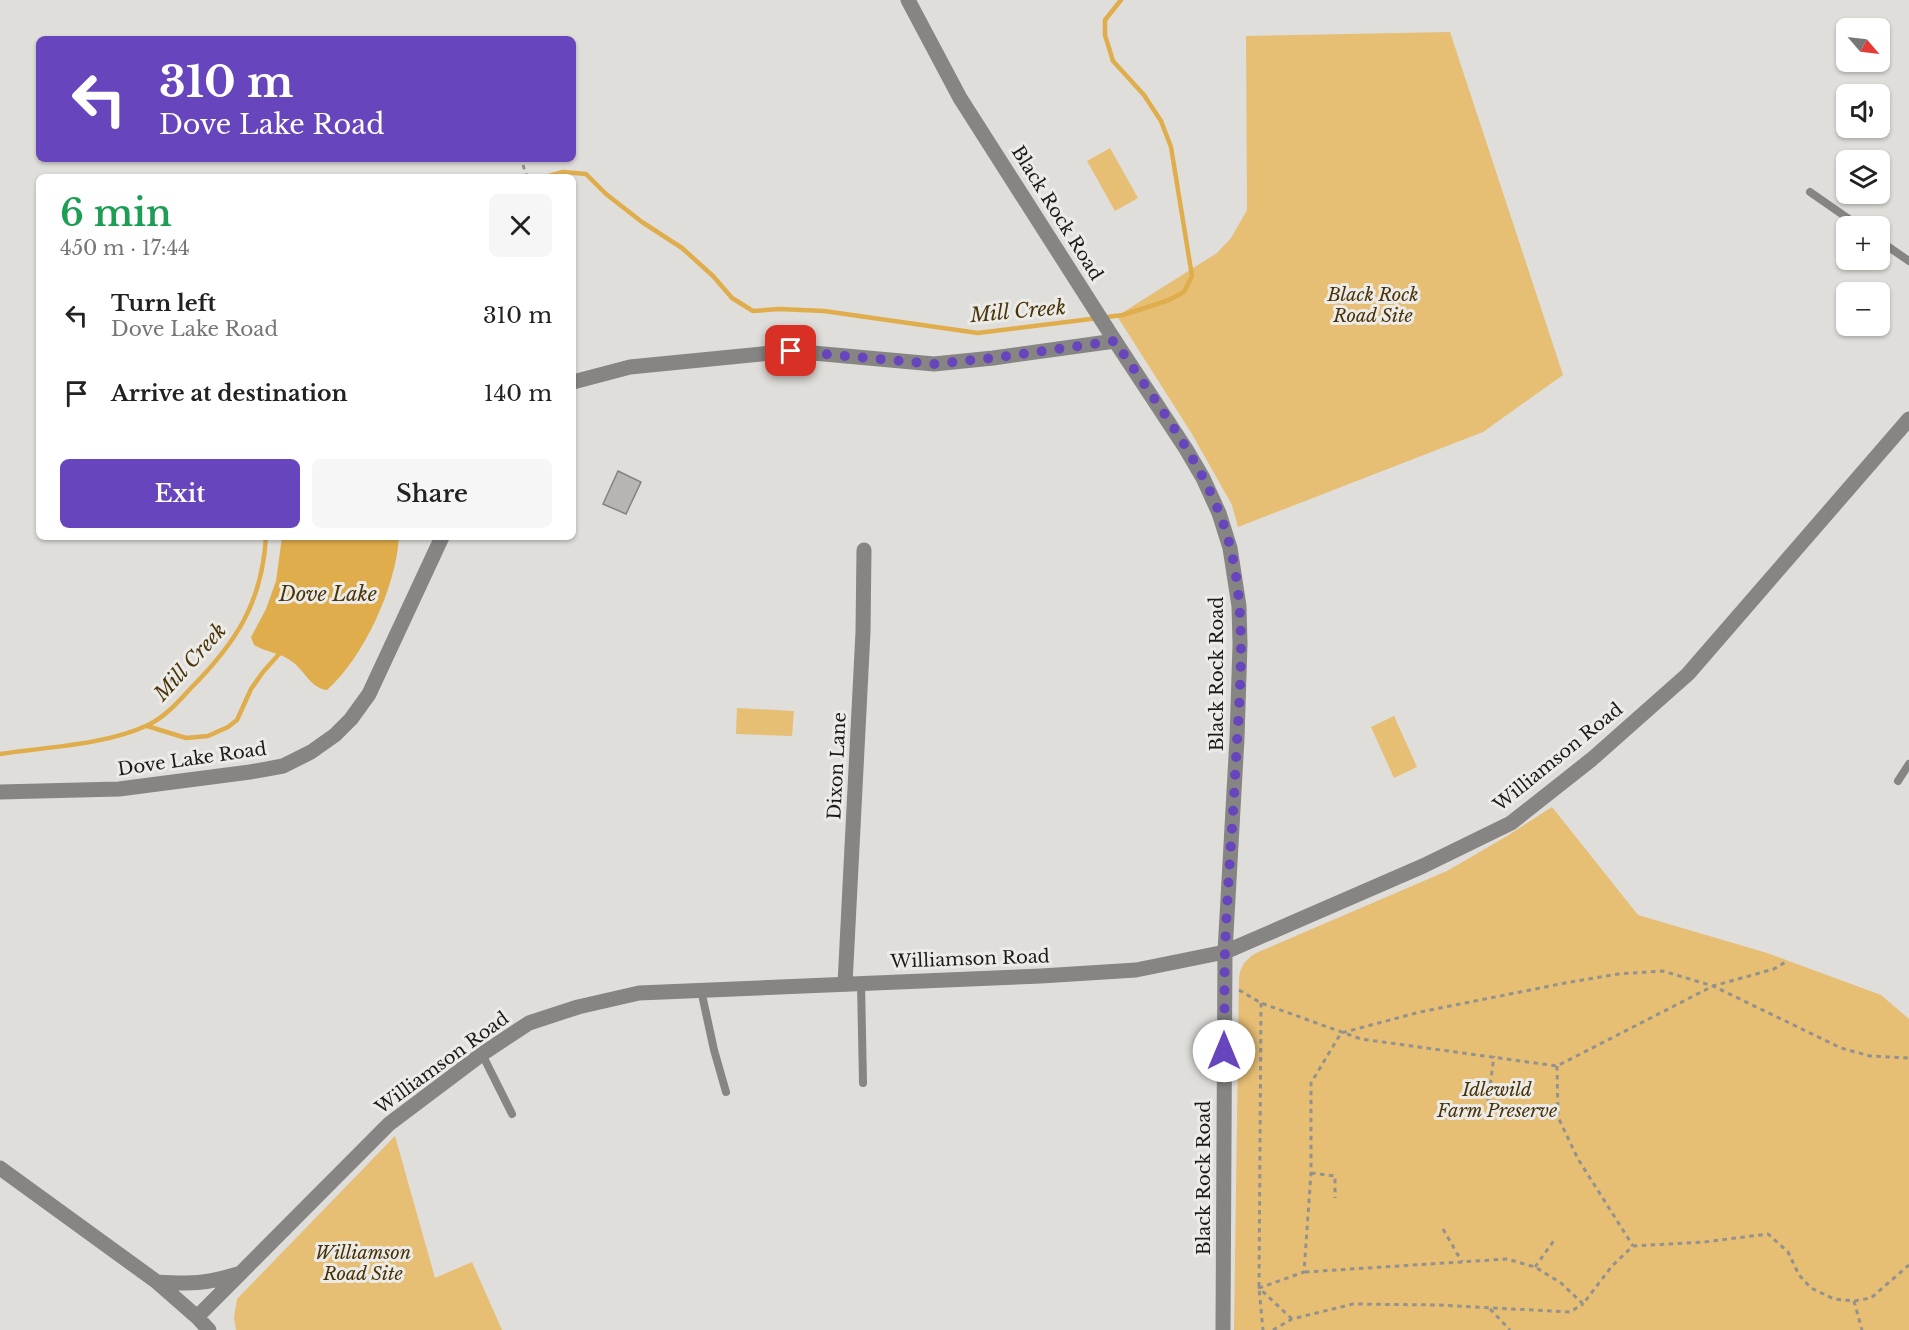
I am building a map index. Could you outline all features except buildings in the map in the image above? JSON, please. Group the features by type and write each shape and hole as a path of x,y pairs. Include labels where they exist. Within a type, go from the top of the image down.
{"street":[{"name":"Black Rock Road","path":"908,0 960,98 1203,478 1219,513 1230,548 1236,580 1240,644 1225,952 1223,1330"},
{"path":"576,381 630,367 791,351 934,364 1115,341"},
{"name":"Williamson Road","path":"197,1317 389,1124 482,1054 529,1023 578,1007 639,993 1136,970 1225,952 1423,866 1512,823 1592,759 1688,674 1909,419"},
{"name":"Dove Lake Road","path":"0,792 119,789 284,766 311,752 335,735 351,719 369,694 441,540"},
{"name":"Dixon Lane","path":"853,984 864,550"},
{"path":"0,1168 157,1282 209,1330"},
{"path":"157,1282 191,1284 214,1281 241,1273"}],"lane":[{"path":"1810,192 1845,216"},
{"path":"1890,248 1909,261"},
{"path":"1898,781 1909,764"},
{"path":"853,984 863,1083"},
{"path":"701,990 726,1092"},
{"path":"482,1054 512,1114"}],"path":[{"path":"522,165 525,174"},
{"path":"1225,982 1261,1003 1362,1039 1557,1066 1713,986 1774,969 1787,961"},
{"path":"1304,1272 1311,1173 1311,1083 1341,1033 1420,1012 1618,974 1663,971 1713,986 1841,1048 1870,1056 1909,1058"},
{"path":"1261,1003 1259,1288 1263,1330"},
{"path":"1488,1102 1494,1056"},
{"path":"1557,1066 1558,1118 1578,1159 1633,1246"},
{"path":"1311,1173 1335,1176 1335,1198"},
{"path":"1443,1229 1462,1262"},
{"path":"1273,1330 1292,1319 1353,1304 1570,1312 1583,1304 1612,1266 1633,1246 1704,1242 1768,1234 1788,1252 1799,1275 1811,1288 1833,1299 1871,1298 1909,1265"},
{"path":"1535,1266 1555,1239"},
{"path":"1259,1288 1304,1272 1507,1260 1535,1266 1561,1282 1583,1304"},
{"path":"1259,1288 1292,1319"},
{"path":"1854,1300 1862,1330"},
{"path":"1488,1308 1510,1330"}],"green space":[{"name":"Black Rock Road Site","path":"1450,32 1563,375 1483,432 1238,527 1232,505 1192,434 1117,316 1217,253 1231,238 1247,210 1246,36"},
{"path":"1110,148 1138,198 1115,211 1087,161"},
{"path":"737,708 794,711 792,736 736,734"},
{"path":"1394,716 1417,767 1394,778 1371,727"},
{"name":"Idlewild Farm Preserve","path":"1552,807 1638,915 1767,953 1881,995 1909,1019 1909,1330 1234,1330 1239,979 1244,964 1256,953 1447,871"},
{"name":"Williamson Road Site","path":"395,1136 435,1278 472,1262 502,1330 236,1330 234,1317 237,1299"}],"water":[{"name":"Dove Lake","path":"282,540 399,540 392,577 376,620 353,659 327,690 312,683 289,659 254,645 251,637 266,609 276,581"}],"waterway":[{"name":"Mill Creek","path":"556,174 563,172 586,174 606,194 642,222 682,248 713,276 732,298 753,311 779,309 824,311 978,333 1123,315 1169,300 1184,292 1192,276 1171,147 1161,121 1144,95 1113,61 1105,35 1105,20 1121,0"},
{"name":"Mill Creek","path":"0,754 114,737 148,725 166,714 221,655 244,620 259,582 266,540"},
{"path":"147,726 186,738 208,736 228,727 237,720 251,689 279,654"}],"route":[{"path":"791,351 934,364 1115,341 1186,449 1203,478 1219,513 1230,548 1239,606 1239,699 1225,952 1224,1051"}]}
